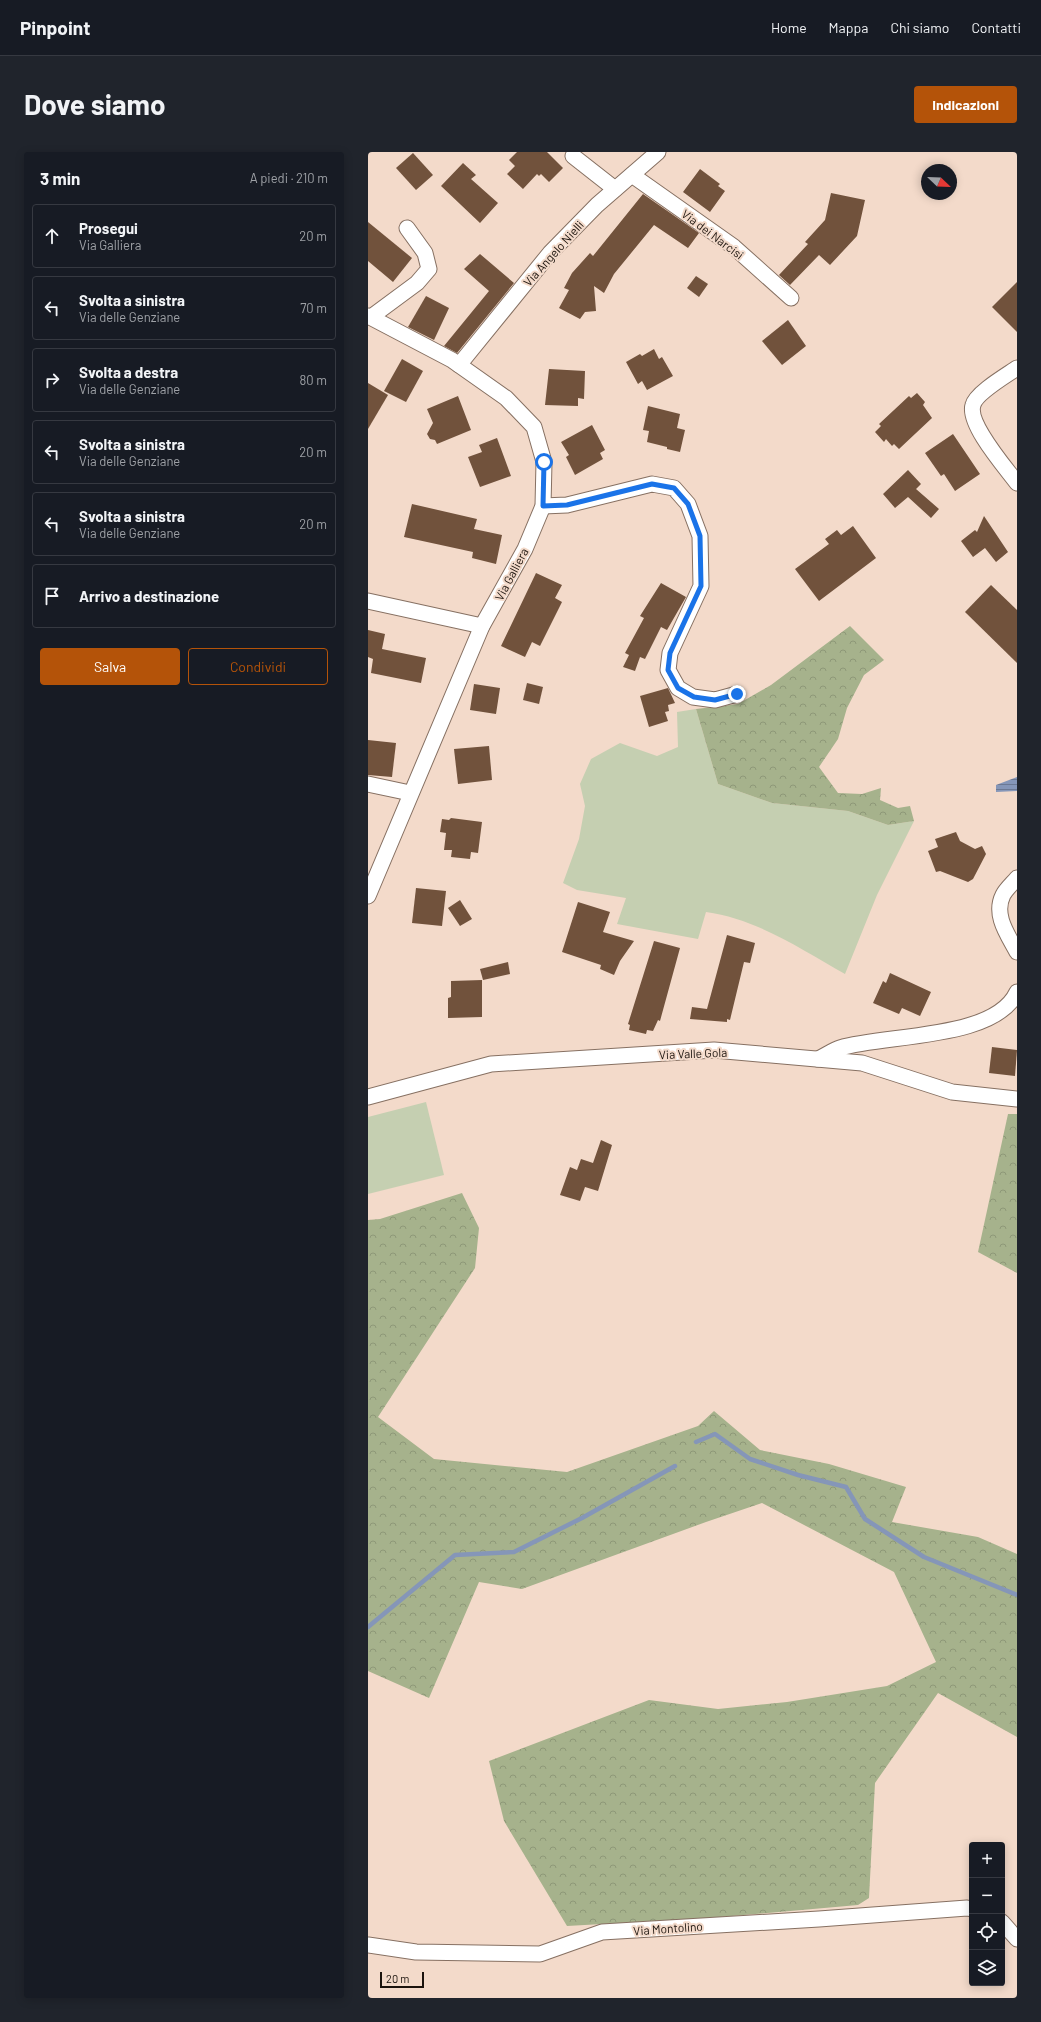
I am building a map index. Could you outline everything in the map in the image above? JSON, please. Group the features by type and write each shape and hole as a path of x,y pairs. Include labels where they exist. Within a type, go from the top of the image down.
{"street":[{"name":"Via Angelo Nielli","path":"459,365 550,253 596,205 658,152"},
{"path":"573,156 615,189"},
{"name":"Via dei Narcisi","path":"632,175 734,247 791,298"},
{"name":"Via Galliera","path":"368,896 410,792 482,626 525,549 543,506 544,462 534,427 506,398 459,365 369,317 417,283 429,269 425,253 407,228"},
{"path":"1017,368 978,396 973,405 973,417 979,429 1017,483"},
{"path":"543,506 567,505 652,484 674,488 688,504 700,536 701,586 670,653 668,670 678,688 694,697 715,700 737,694"},
{"path":"368,601 482,626"},
{"path":"368,784 410,792"},
{"path":"1017,878 1003,896 999,912 1005,929 1017,952"},
{"path":"818,1059 840,1048 974,1025 1000,1013 1014,999 1017,992"},
{"name":"Via Valle Gola","path":"368,1097 491,1064 714,1050 862,1063 952,1092 1017,1099"},
{"name":"Via Montolino","path":"368,1945 416,1952 540,1954 602,1932 969,1908"},
{"path":"1005,1925 1017,1939"}],"green space":[{"path":"850,626 884,660 864,675 847,708 838,739 819,767 838,793 862,794 881,788 880,800 898,808 910,806 914,821 888,825 848,811 772,803 718,784 696,709 738,704 771,685"},
{"path":"696,709 718,784 772,803 848,811 888,825 914,821 877,895 845,974 778,936 743,921 725,916 706,912 698,939 617,924 626,898 577,890 563,883 579,839 585,806 580,784 591,759 620,743 657,756 678,747 677,712"},
{"path":"426,1102 444,1175 368,1194 368,1117"},
{"path":"1008,1114 1017,1114 1017,1273 978,1252"},
{"path":"462,1193 479,1228 475,1268 378,1417 434,1459 567,1472 698,1426 714,1411 760,1450 829,1464 906,1487 892,1522 978,1537 1017,1554 1017,1737 938,1693 875,1783 869,1898 858,1905 709,1918 567,1926 504,1821 489,1761 649,1700 718,1709 787,1702 887,1686 936,1662 894,1572 762,1503 522,1589 479,1582 429,1698 368,1671 368,1220 380,1219"}],"water":[{"path":"1017,777 1017,791 996,792 996,785"}],"building":[{"path":"517,152 547,152 563,168 549,182 541,174 539,176 537,174 523,189 507,174 515,166 509,160"},
{"path":"413,153 433,175 416,190 396,168"},
{"path":"463,163 476,175 471,179 498,203 480,223 441,186"},
{"path":"700,169 720,184 718,186 725,191 710,212 683,192"},
{"path":"831,193 865,200 857,236 830,265 819,255 790,285 779,275 808,244 805,242 825,220"},
{"path":"643,194 699,233 688,248 654,225 614,274 604,293 594,286 596,311 585,312 580,319 559,308 569,290 564,288 572,273 590,253 593,256"},
{"path":"368,222 412,258 393,282 368,261"},
{"path":"480,254 514,283 457,353 444,346 489,291 464,269"},
{"path":"696,276 708,284 699,297 687,288"},
{"path":"1017,282 1017,332 992,307"},
{"path":"426,296 449,308 434,340 408,327"},
{"path":"788,320 806,346 782,365 762,341"},
{"path":"654,349 659,359 662,357 673,376 647,390 642,381 638,384 626,362 640,354 642,356"},
{"path":"402,359 423,371 406,402 384,391"},
{"path":"549,369 585,371 584,399 578,398 578,406 545,405"},
{"path":"368,383 388,395 368,429"},
{"path":"917,393 925,402 923,405 932,418 899,449 894,444 892,446 886,439 884,442 875,432 881,426 879,424 909,396 911,398"},
{"path":"458,396 471,430 437,444 435,440 430,439 427,434 433,423 427,409"},
{"path":"648,406 680,414 677,428 685,430 680,452 647,442 649,431 643,430"},
{"path":"592,425 605,450 600,453 603,459 575,475 566,457 569,455 561,442"},
{"path":"953,434 980,474 955,491 944,474 941,476 925,453"},
{"path":"497,438 511,476 480,487 468,457 482,452 479,445"},
{"path":"908,470 921,484 916,489 939,509 931,518 908,497 895,508 883,494"},
{"path":"412,504 477,519 474,529 502,535 496,564 472,558 473,552 404,537"},
{"path":"984,516 1008,552 996,562 985,548 973,557 961,541 975,530 977,532"},
{"path":"853,526 876,558 819,601 795,569 829,544 825,539 837,530 841,535"},
{"path":"536,573 562,585 555,598 562,602 540,646 532,642 525,657 501,646"},
{"path":"661,583 686,597 667,630 661,627 645,659 640,657 635,671 623,667 629,655 625,653 644,618 640,616"},
{"path":"991,585 1017,610 1017,663 965,612"},
{"path":"368,630 385,634 382,649 426,658 421,683 371,673 373,659 368,657"},
{"path":"527,683 543,687 539,704 523,700"},
{"path":"474,684 500,688 496,714 470,710"},
{"path":"668,688 675,703 668,705 669,711 665,712 668,721 649,727 640,696"},
{"path":"368,740 396,743 392,777 368,775"},
{"path":"489,746 492,780 458,784 454,749"},
{"path":"451,818 482,822 478,853 471,852 470,859 451,857 452,850 444,850 446,833 440,832 442,819 449,820"},
{"path":"956,832 960,841 975,849 982,846 986,854 973,879 968,882 940,871 936,872 928,851 938,847 935,839"},
{"path":"416,888 446,891 442,926 412,923"},
{"path":"460,900 472,919 460,926 448,908"},
{"path":"578,902 610,912 603,932 634,941 620,961 614,975 600,969 601,965 562,952"},
{"path":"727,935 755,943 750,963 744,962 730,1020 727,1019 727,1022 690,1019 692,1007 707,1009"},
{"path":"654,941 680,948 660,1021 658,1020 653,1031 647,1030 646,1034 629,1030 630,1025 628,1024"},
{"path":"508,962 510,974 483,980 480,969"},
{"path":"890,973 931,992 920,1016 902,1008 899,1014 873,1003 883,981 886,983"},
{"path":"482,980 482,1017 448,1018 448,998 451,997 451,981"},
{"path":"992,1047 1017,1050 1015,1076 989,1073"},
{"path":"601,1140 612,1145 598,1191 585,1187 580,1201 560,1195 570,1167 577,1170 581,1159 593,1163"}],"waterway":[{"path":"696,1442 715,1434 750,1459 798,1475 846,1487 865,1519 924,1557 1017,1595"},
{"path":"368,1627 455,1555 514,1552 582,1518 675,1466"}],"route":[{"path":"544,462 543,506 567,505 652,484 674,488 688,504 700,536 701,586 670,653 668,670 678,688 694,697 715,700 737,694"}]}
